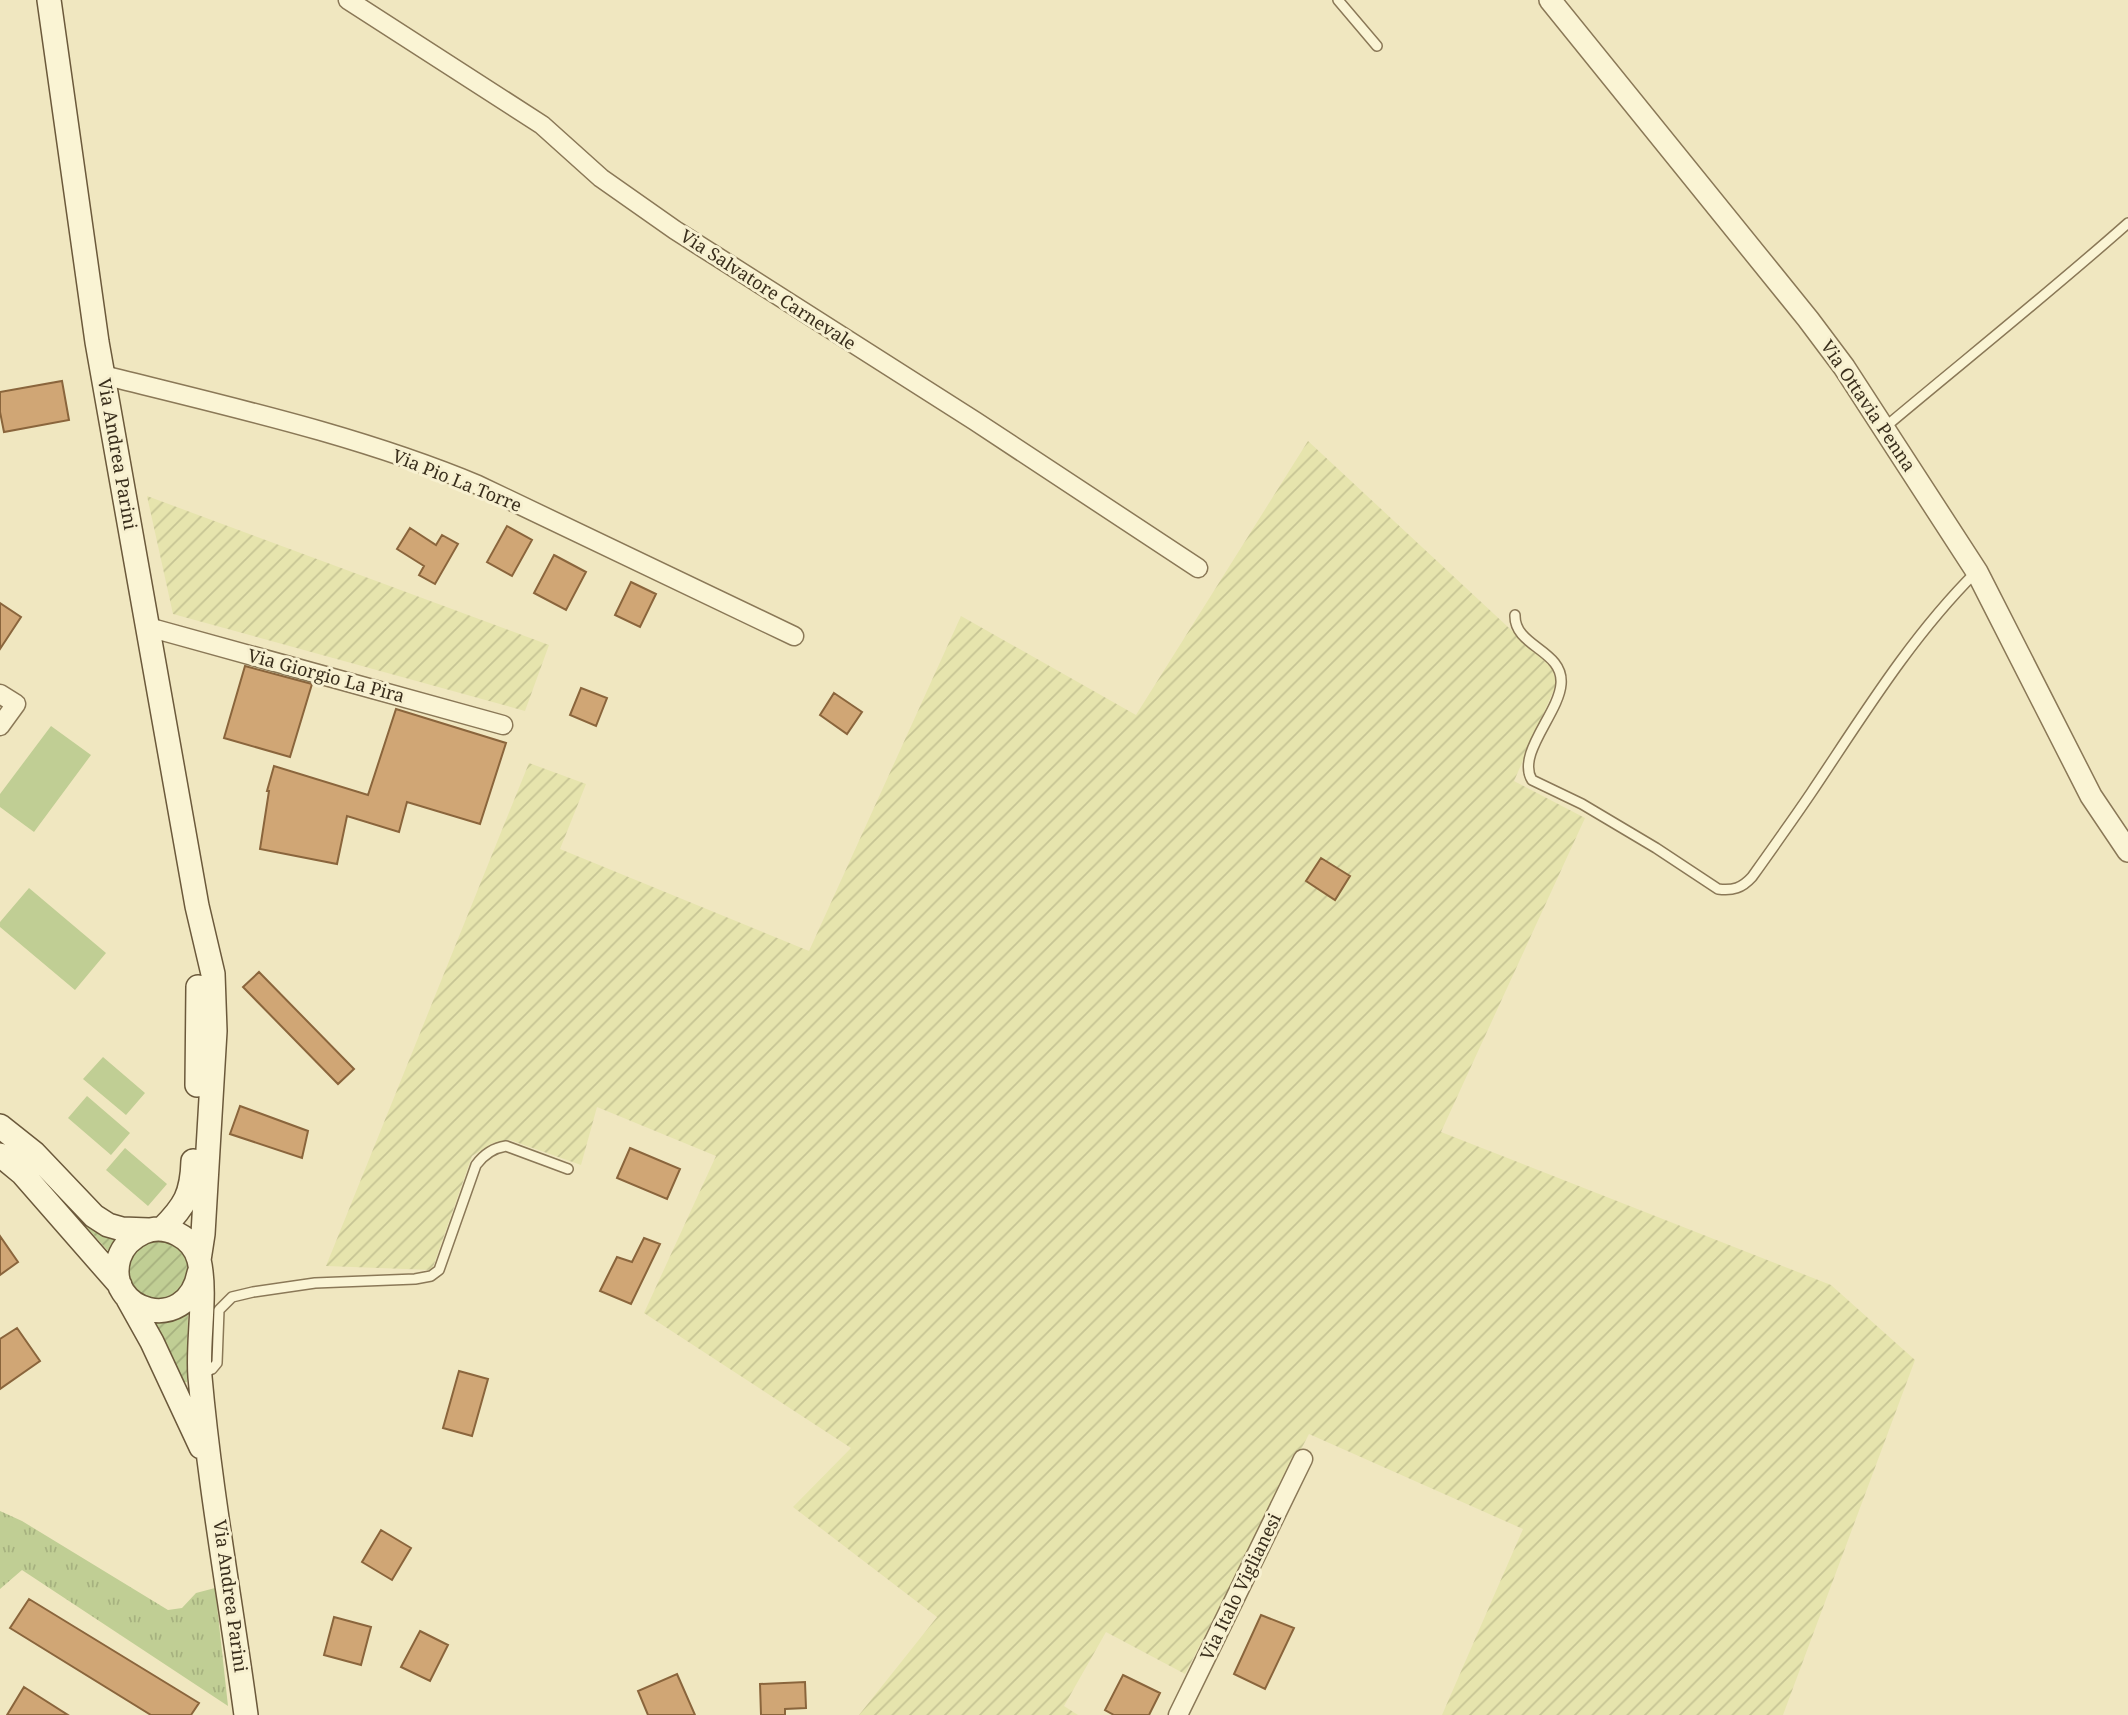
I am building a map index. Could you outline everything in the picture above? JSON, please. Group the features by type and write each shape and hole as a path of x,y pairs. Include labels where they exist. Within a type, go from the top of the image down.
{"main road":[{"name":"Via Andrea Parini","path":"49,0 97,342 197,906"},
{"path":"197,906 199,1020 192,1182 183,1206 155,1230 136,1236 122,1251 117,1271 124,1291 194,1429 212,1476"},
{"path":"0,1155 22,1173 136,1305 147,1310 172,1309 191,1295 197,1285 203,1234 215,1031 213,974 197,906"},
{"path":"0,1126 34,1153 108,1226 174,1232 193,1248 199,1266 200,1375 212,1476"},
{"name":"Via Andrea Parini","path":"212,1476 246,1715"}],"street":[{"name":"Via Salvatore Carnevale","path":"348,0 542,125 601,178 675,230 975,421 1198,568"},
{"name":"Via Ottavia Penna","path":"1550,0 1844,367 1977,572 2091,796 2128,851"},
{"name":"Via Pio La Torre","path":"103,375 309,427 435,467 793,636"},
{"name":"Via Giorgio La Pira","path":"148,627 503,725"},
{"path":"0,694 16,704 0,726"},
{"name":"Via Italo Viglianesi","path":"1178,1715 1303,1459"}],"lane":[{"path":"1338,0 1377,46"},
{"path":"1884,428 2128,223"},
{"path":"1515,615 1519,632 1557,664 1562,679 1559,695 1529,758 1528,773 1532,780 1582,804 1718,889 1726,890 1744,886 1752,877 1878,691 1945,603 1977,572"},
{"path":"200,1375 217,1363 219,1310 232,1297 315,1283 415,1279 431,1276 439,1270 476,1164 484,1155 498,1147 506,1146 568,1169"}],"shaded area":[{"path":"1308,441 1553,669 1556,685 1514,781 1585,818 1441,1132 1831,1285 1915,1360 1783,1715 1442,1715 1523,1529 1309,1434 1185,1674 1106,1632 1064,1706 1078,1715 859,1715 937,1617 793,1507 851,1448 644,1313 716,1156 597,1107 581,1165 510,1140 493,1143 472,1156 432,1270 326,1266 529,763 586,784 560,849 809,951 961,616 1136,715"},
{"path":"147,496 549,645 525,711 173,614"}],"green space":[{"path":"51,726 91,755 34,832 0,807 0,794"},
{"path":"29,888 106,953 75,990 0,927 0,922"},
{"path":"103,1057 145,1093 126,1115 83,1079"},
{"path":"87,1096 130,1133 111,1155 68,1118"},
{"path":"125,1148 167,1184 148,1206 106,1170"},
{"path":"82,1222 120,1237 109,1252"},
{"path":"152,1240 164,1240 183,1253 188,1270 186,1282 175,1295 164,1300 152,1300 133,1287 128,1276 128,1264 141,1245"},
{"path":"188,1312 187,1382 183,1383 153,1320 178,1318"},
{"path":"0,1511 22,1521 168,1610 182,1608 196,1593 215,1588 228,1706 22,1570 0,1589"}],"building":[{"path":"62,381 69,420 4,432 0,392"},
{"path":"507,526 532,540 512,576 487,562"},
{"path":"410,528 436,545 442,535 458,544 435,584 419,575 424,566 397,549"},
{"path":"554,555 586,572 566,610 534,593"},
{"path":"631,582 656,594 640,627 615,615"},
{"path":"0,603 21,617 0,649"},
{"path":"245,666 312,684 290,757 224,738"},
{"path":"581,688 607,698 596,726 570,715"},
{"path":"834,693 862,712 847,734 820,715"},
{"path":"396,709 506,743 480,824 407,802 399,832 347,816 337,864 260,849 267,791 274,766 368,795"},
{"path":"1321,858 1350,876 1335,900 1306,881"},
{"path":"259,972 354,1069 338,1084 243,987"},
{"path":"240,1106 308,1131 302,1158 230,1134"},
{"path":"630,1148 680,1169 667,1199 617,1178"},
{"path":"0,1236 18,1262 0,1275"},
{"path":"644,1238 660,1244 631,1304 600,1291 617,1257 632,1262"},
{"path":"17,1328 40,1361 0,1389 0,1339"},
{"path":"459,1371 488,1379 472,1436 443,1428"},
{"path":"381,1530 411,1548 392,1580 362,1562"},
{"path":"29,1599 199,1703 191,1715 151,1715 10,1628"},
{"path":"1261,1615 1294,1628 1265,1689 1234,1674"},
{"path":"334,1617 371,1627 361,1665 324,1655"},
{"path":"420,1631 448,1645 430,1681 401,1667"},
{"path":"677,1674 695,1715 648,1715 638,1691"},
{"path":"1123,1675 1160,1693 1149,1715 1114,1715 1105,1710"},
{"path":"805,1682 806,1708 785,1709 785,1715 761,1715 760,1684"},
{"path":"24,1687 68,1715 7,1715"}]}
